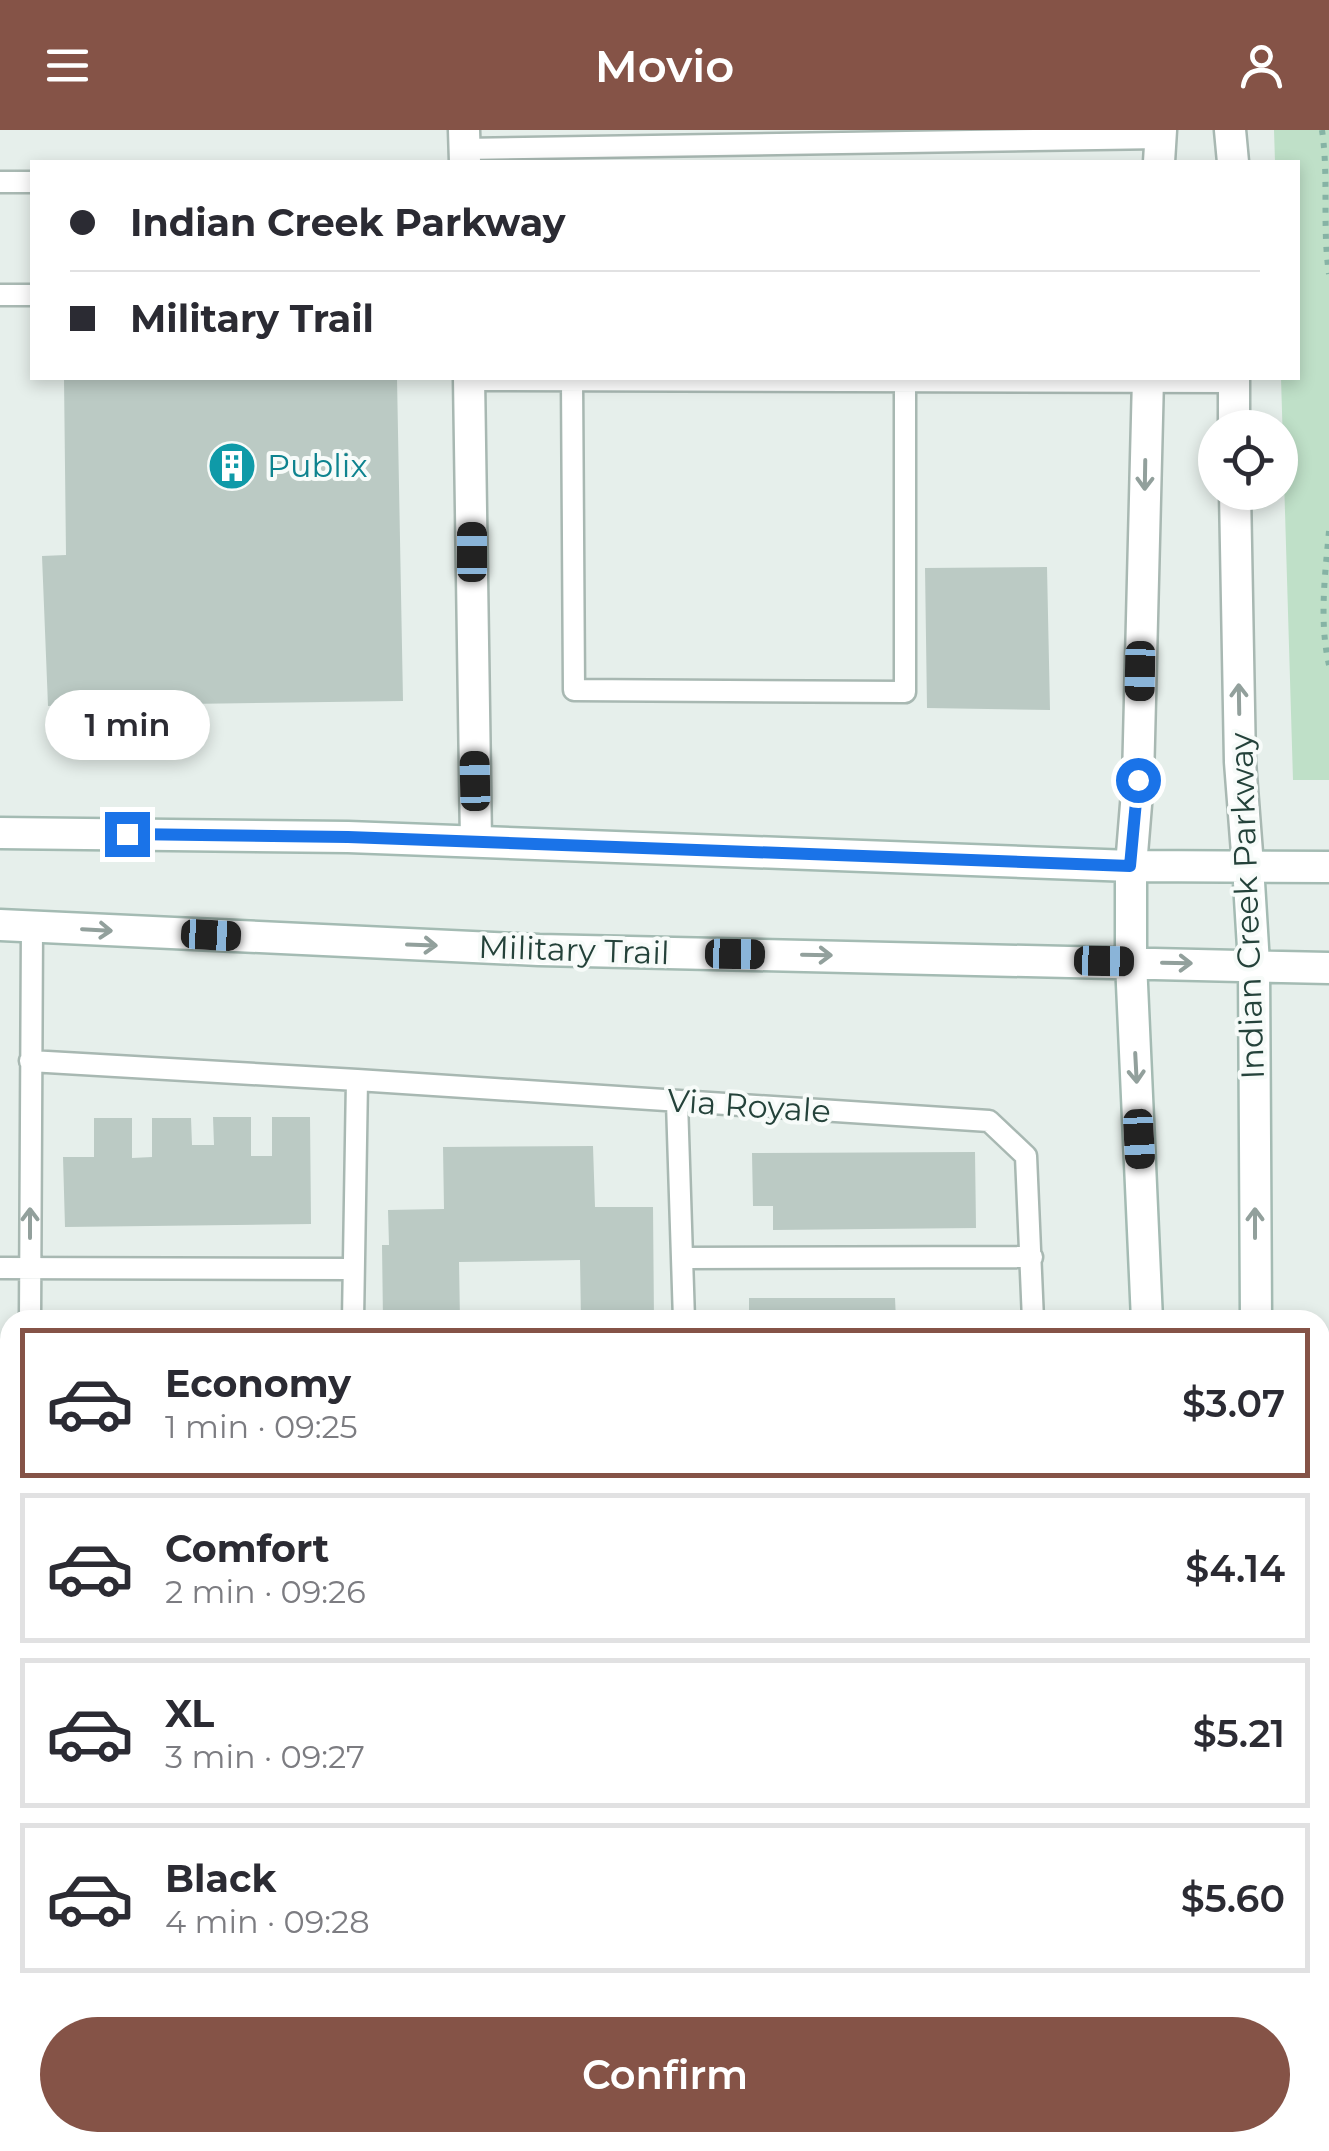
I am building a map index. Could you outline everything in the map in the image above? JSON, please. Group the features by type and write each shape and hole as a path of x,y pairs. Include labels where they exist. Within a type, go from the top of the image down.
{"main road":[{"path":"1230,130 1233,160"},
{"path":"469,380 476,842"},
{"path":"1147,1310 1130,866 1138,780 1148,380"},
{"path":"1234,380 1234,410"},
{"name":"Indian Creek Parkway","path":"1235,510 1240,762 1254,964 1256,1310"},
{"path":"0,833 476,842 1130,866 1329,867"},
{"name":"Military Trail","path":"0,925 540,950 1329,968"}],"lane":[{"path":"464,147 1160,144"},
{"path":"0,182 30,182"},
{"path":"0,295 30,295"},
{"path":"572,380 906,380 906,692 574,690 572,380"},
{"path":"30,1310 32,926"},
{"name":"Via Royale","path":"30,1062 989,1121 1026,1156 1033,1310"},
{"path":"353,1310 358,1080"},
{"path":"677,1102 684,1310"},
{"path":"684,1258 1032,1257"},
{"path":"0,1268 353,1269"}],"path":[{"path":"1322,130 1327,163 1324,242 1329,274"},
{"path":"1329,531 1323,598 1324,646 1329,665"}],"green space":[{"path":"1274,130 1329,130 1329,780 1293,780 1285,510 1298,510 1298,410 1282,410 1281,380 1300,380 1300,160 1275,160"}],"building":[{"name":"Publix","path":"64,380 397,380 403,701 48,706 42,556 66,555"},
{"path":"1047,567 1050,710 927,708 925,568"},
{"path":"213,1117 251,1117 251,1156 272,1156 272,1117 310,1117 311,1224 65,1227 63,1157 94,1157 94,1118 132,1118 132,1158 152,1157 152,1118 191,1118 192,1145 214,1145"},
{"path":"593,1146 595,1207 653,1207 654,1310 581,1310 580,1260 459,1262 460,1310 383,1310 382,1245 389,1245 388,1210 444,1209 443,1147"},
{"path":"975,1152 976,1228 773,1230 773,1206 753,1206 752,1153"},
{"path":"749,1298 895,1298 896,1310 749,1310"}],"place":[{"name":"Publix","path":"232,466"}],"route":[{"path":"127,834 537,843 1130,866 1138,780"}]}
